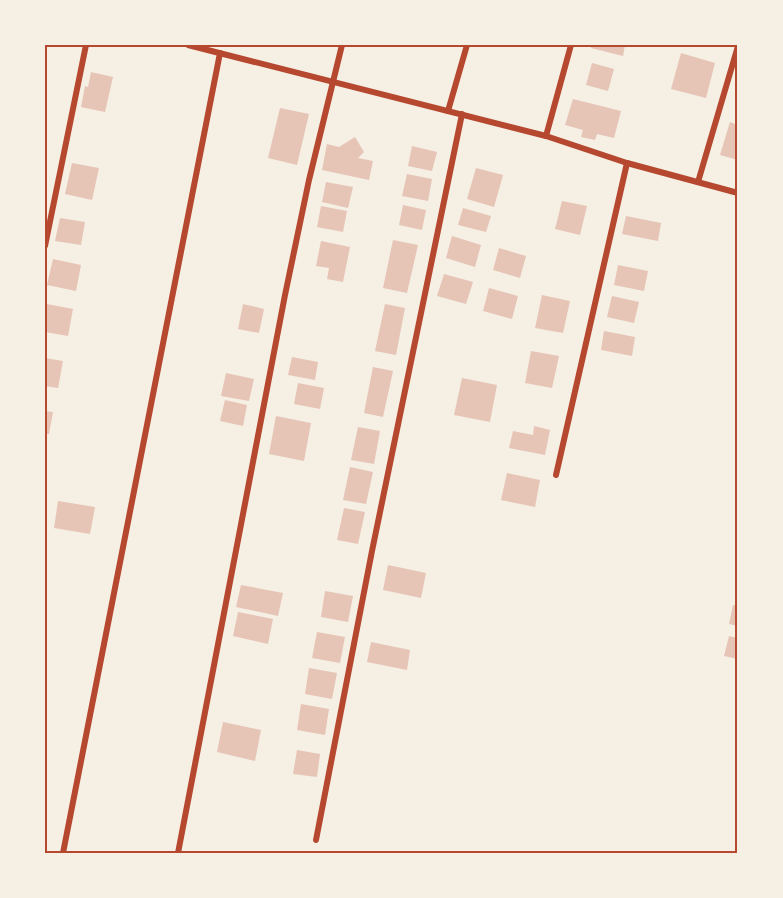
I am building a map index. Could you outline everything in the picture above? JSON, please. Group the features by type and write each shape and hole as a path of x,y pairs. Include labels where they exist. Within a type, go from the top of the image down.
{"street":[{"path":"45,246 86,45"},
{"path":"188,45 546,136 627,163 738,193"},
{"path":"178,853 285,295 332,80 342,45"},
{"path":"448,111 467,45"},
{"path":"546,136 571,45"},
{"path":"698,182 738,46"},
{"path":"63,853 220,53"},
{"path":"316,840 374,540 462,114"},
{"path":"556,475 627,163"}],"building":[{"path":"592,45 625,45 623,56 591,48"},
{"path":"681,53 715,63 706,98 671,89"},
{"path":"592,63 614,69 608,91 586,85"},
{"path":"91,72 113,77 105,112 81,107 85,86 88,87"},
{"path":"573,99 621,111 614,138 597,134 595,140 581,137 583,130 565,125"},
{"path":"280,108 309,114 297,165 268,158"},
{"path":"730,122 738,125 738,160 720,155"},
{"path":"355,137 364,152 358,158 373,161 369,180 322,170 327,144 339,147"},
{"path":"412,146 437,152 432,171 408,166"},
{"path":"72,163 99,168 92,200 65,194"},
{"path":"476,168 503,175 494,207 467,199"},
{"path":"407,174 432,179 428,201 402,196"},
{"path":"326,182 353,187 348,208 322,202"},
{"path":"562,201 587,206 580,235 555,229"},
{"path":"403,205 426,210 422,230 399,225"},
{"path":"321,206 347,211 343,232 317,227"},
{"path":"463,208 491,216 486,232 458,225"},
{"path":"626,216 661,223 658,241 622,234"},
{"path":"60,218 85,222 81,245 55,241"},
{"path":"452,236 481,245 475,267 446,258"},
{"path":"393,240 418,245 407,293 383,288"},
{"path":"321,241 350,247 343,282 327,279 329,268 316,266"},
{"path":"499,248 526,256 520,278 493,270"},
{"path":"53,259 81,265 76,291 47,285"},
{"path":"618,265 648,271 644,291 614,285"},
{"path":"444,274 473,282 466,304 437,296"},
{"path":"489,288 518,296 512,319 483,311"},
{"path":"542,295 570,301 563,333 535,328"},
{"path":"612,296 639,302 634,323 607,317"},
{"path":"47,304 73,309 68,336 45,332"},
{"path":"243,304 264,309 259,333 238,329"},
{"path":"385,304 405,308 396,355 375,351"},
{"path":"604,331 635,337 632,356 601,350"},
{"path":"531,351 559,356 552,388 525,383"},
{"path":"292,357 318,362 315,380 288,375"},
{"path":"45,358 63,361 58,388 45,386"},
{"path":"373,367 393,371 383,417 364,413"},
{"path":"226,373 254,379 249,401 221,396"},
{"path":"462,378 497,385 490,422 454,415"},
{"path":"298,383 324,388 320,409 294,404"},
{"path":"225,400 247,405 243,426 220,421"},
{"path":"45,411 53,412 49,434 45,434"},
{"path":"276,416 311,423 304,461 269,454"},
{"path":"534,426 550,430 545,455 509,448 513,431 533,435"},
{"path":"358,427 380,431 374,464 351,460"},
{"path":"350,467 373,472 366,504 343,500"},
{"path":"507,473 540,480 535,507 501,500"},
{"path":"58,501 95,507 90,534 54,528"},
{"path":"344,508 365,512 358,544 337,540"},
{"path":"388,565 426,573 421,598 383,590"},
{"path":"241,585 283,593 278,616 236,607"},
{"path":"325,591 353,596 348,622 321,617"},
{"path":"733,605 738,606 738,626 729,624"},
{"path":"238,612 273,619 268,644 233,636"},
{"path":"317,632 345,637 340,663 312,658"},
{"path":"729,636 738,638 738,659 724,656"},
{"path":"371,642 410,650 407,670 367,662"},
{"path":"309,668 337,673 332,699 305,694"},
{"path":"301,704 329,709 325,735 297,730"},
{"path":"223,722 261,730 255,761 217,752"},
{"path":"297,750 320,754 317,777 293,774"}]}
